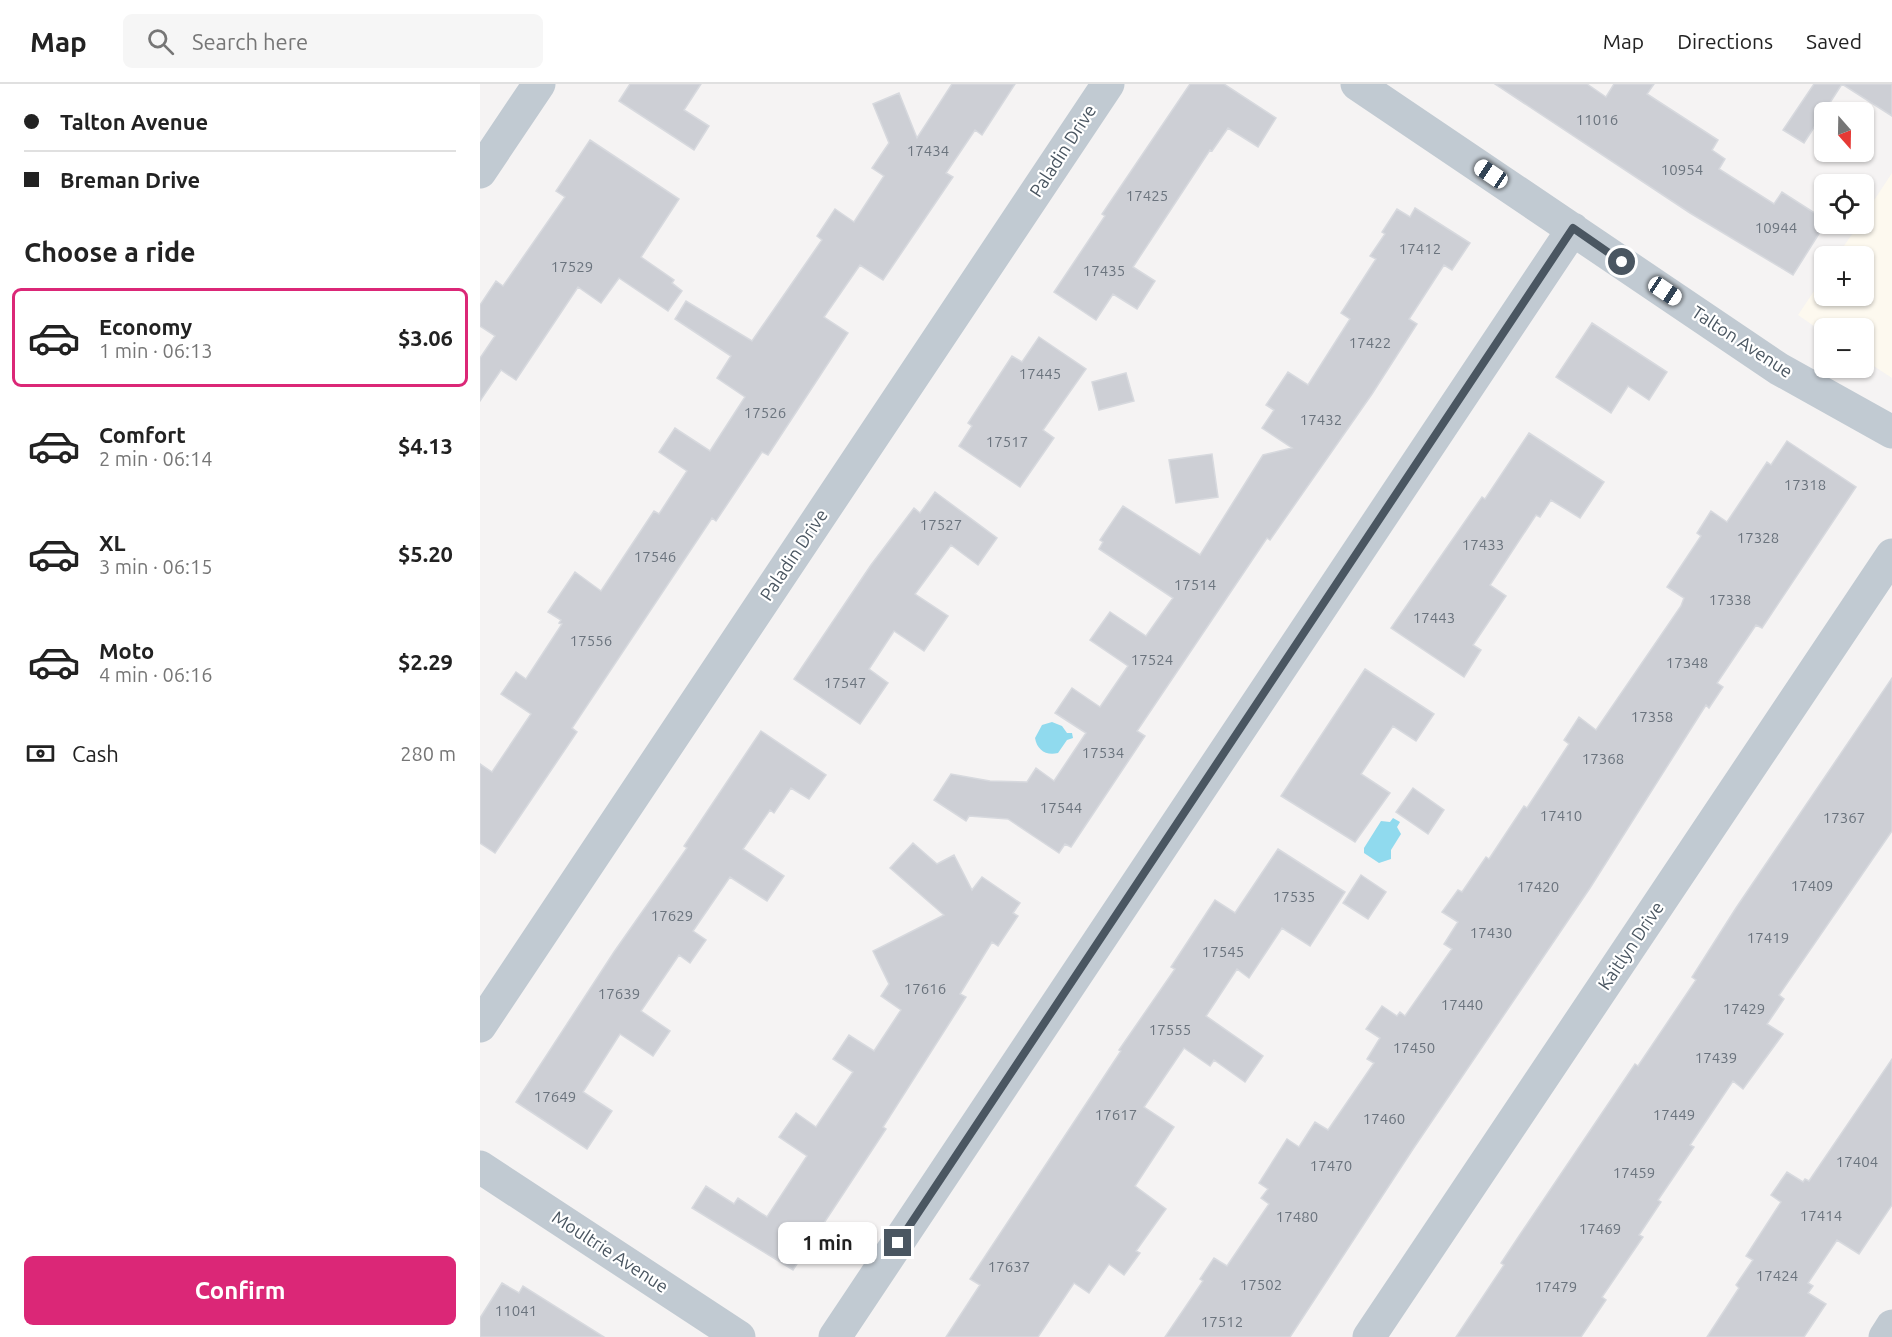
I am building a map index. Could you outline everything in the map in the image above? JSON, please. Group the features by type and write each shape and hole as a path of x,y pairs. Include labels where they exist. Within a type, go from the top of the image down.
{"street":[{"path":"480,172 538,84"},
{"name":"Paladin Drive","path":"480,1026 1107,84"},
{"name":"Talton Avenue","path":"1357,84 1779,369 1892,432"},
{"path":"835,1337 1573,228"},
{"name":"Kaitlyn Drive","path":"1369,1337 1892,555"},
{"name":"Moultrie Avenue","path":"480,1167 739,1337"},
{"path":"1885,1337 1892,1326"}],"shaded area":[{"path":"1892,173 1892,378 1874,366 1874,318 1814,318 1814,326 1798,315 1814,291 1814,306 1874,306 1874,246 1844,246 1852,234 1874,234 1874,200"}],"water":[{"path":"1052,722 1062,726 1067,733 1072,733 1073,738 1067,740 1058,753 1054,754 1040,749 1035,738 1042,725"},
{"path":"1393,818 1400,822 1397,827 1401,834 1391,850 1391,859 1379,863 1364,853 1364,848 1381,821 1390,822"}],"building":[{"path":"630,84 701,84 684,110 709,126 694,150 619,101"},
{"path":"952,84 1015,84 982,135 975,130 946,173 953,177 883,280 860,265 824,317 848,333 768,455 762,452 716,521 712,518 572,728 577,732 495,853 480,843 480,764 492,772 531,714 501,694 516,672 526,679 562,624 559,623 561,620 548,612 575,572 601,591 654,511 659,514 687,471 659,452 675,428 710,451 745,397 717,378 731,356 675,319 686,301 752,341 822,240 817,236 835,209 854,222 884,176 872,168 889,143 873,104 899,93 917,138"},
{"path":"1190,84 1224,84 1276,118 1258,147 1228,128 1212,151 1210,150 1133,267 1155,281 1137,309 1113,294 1096,320 1054,292 1105,216 1102,214"},
{"path":"1495,84 1587,84 1606,97 1614,84 1654,84 1647,94 1718,140 1712,150 1725,159 1719,169 1774,204 1782,192 1814,213 1814,234 1819,234 1793,275 1690,213"},
{"path":"1814,84 1842,84 1830,102 1814,102 1814,127 1804,143 1783,130"},
{"path":"1842,84 1892,84 1892,116 1874,104 1874,102 1870,102"},
{"path":"590,140 679,199 641,257 674,280 672,283 682,291 668,311 619,278 601,303 578,287 516,380 501,370 480,401 480,358 495,336 480,326 480,305 496,281 503,286 565,197 556,191"},
{"path":"1415,208 1470,243 1452,270 1444,265 1409,319 1417,324 1372,394 1270,540 1267,538 1137,731 1145,736 1071,847 1065,844 1059,853 1008,819 969,816 966,821 934,800 951,774 990,781 1027,782 1036,768 1054,781 1086,733 1055,713 1072,688 1100,707 1128,666 1090,640 1110,612 1146,636 1173,598 1099,549 1103,542 1100,540 1123,506 1200,555 1263,455 1292,448 1262,428 1274,410 1266,405 1288,372 1308,385 1350,319 1341,313 1376,259 1370,256 1385,234 1382,232 1397,209 1410,217"},
{"path":"1592,323 1667,372 1649,400 1628,386 1611,413 1556,377"},
{"path":"1039,337 1086,369 1043,430 1054,438 1020,487 959,446 972,426 968,423 1012,356 1022,362"},
{"path":"1126,373 1134,401 1099,410 1092,382"},
{"path":"1529,433 1604,482 1580,518 1551,500 1540,517 1536,515 1490,585 1506,596 1473,645 1481,650 1464,677 1391,628 1482,497 1485,499"},
{"path":"1787,441 1856,487 1762,628 1756,625 1717,683 1723,687 1709,708 1706,705 1590,888 1413,1149 1290,1337 1165,1337 1203,1281 1200,1279 1214,1258 1227,1266 1269,1204 1261,1198 1268,1189 1259,1183 1287,1139 1299,1147 1315,1122 1328,1130 1374,1063 1367,1059 1380,1038 1366,1029 1382,1006 1397,1016 1400,1012 1405,1016 1452,949 1444,944 1458,922 1442,912 1458,890 1462,892 1486,857 1489,859 1524,806 1527,808 1569,744 1564,740 1579,717 1596,730 1681,606 1684,598 1667,587 1701,536 1697,533 1711,511 1727,522 1767,462 1771,465"},
{"path":"1212,454 1218,497 1176,503 1169,460"},
{"path":"935,492 997,538 978,565 951,545 915,594 948,616 924,651 894,631 869,669 888,683 860,724 794,679 871,565 914,508 920,513"},
{"path":"1365,669 1434,714 1416,741 1393,726 1361,774 1390,793 1355,842 1281,796"},
{"path":"1892,678 1892,831 1779,995 1784,999 1767,1024 1783,1034 1743,1089 1733,1081 1690,1145 1694,1147 1658,1200 1661,1202 1639,1235 1643,1237 1602,1297 1606,1300 1581,1337 1456,1337 1504,1265 1501,1263 1635,1064 1638,1066 1696,980 1692,977 1736,908"},
{"path":"761,731 826,775 809,799 791,788 774,813 770,810 743,849 784,876 767,901 730,877 693,931 706,940 690,963 679,955 641,1011 670,1031 653,1056 620,1034 583,1092 612,1111 587,1149 516,1102 614,952 687,848 684,846"},
{"path":"1413,788 1444,810 1428,834 1396,812"},
{"path":"913,843 937,864 954,855 972,890 982,877 1020,903 1013,913 1018,916 998,946 992,942 960,994 966,997 883,1127 886,1129 793,1270 692,1208 706,1186 734,1204 738,1198 767,1217 807,1156 779,1137 796,1113 816,1127 853,1072 833,1059 849,1035 874,1051 901,1010 881,996 889,984 873,951 944,915 890,868"},
{"path":"1278,849 1345,892 1310,946 1282,928 1249,978 1237,969 1206,1016 1263,1056 1245,1082 1214,1060 1210,1066 1184,1048 1144,1107 1174,1127 1135,1186 1166,1209 1136,1251 1140,1253 1124,1275 1109,1264 1089,1293 1074,1283 1038,1337 946,1337 980,1285 970,1279 1121,1051 1119,1050 1175,969 1171,967 1215,900 1235,913"},
{"path":"1361,875 1386,892 1368,919 1343,903"},
{"path":"1892,1059 1892,1205 1859,1254 1837,1240 1808,1283 1813,1286 1808,1293 1826,1304 1804,1337 1707,1337 1739,1288 1736,1285 1753,1260 1746,1256 1781,1202 1771,1195 1787,1172 1803,1182 1805,1179 1809,1181"},
{"path":"502,1283 519,1293 523,1286 604,1337 480,1337 480,1318"}],"route":[{"path":"898,1243 1573,228 1622,262"}]}
